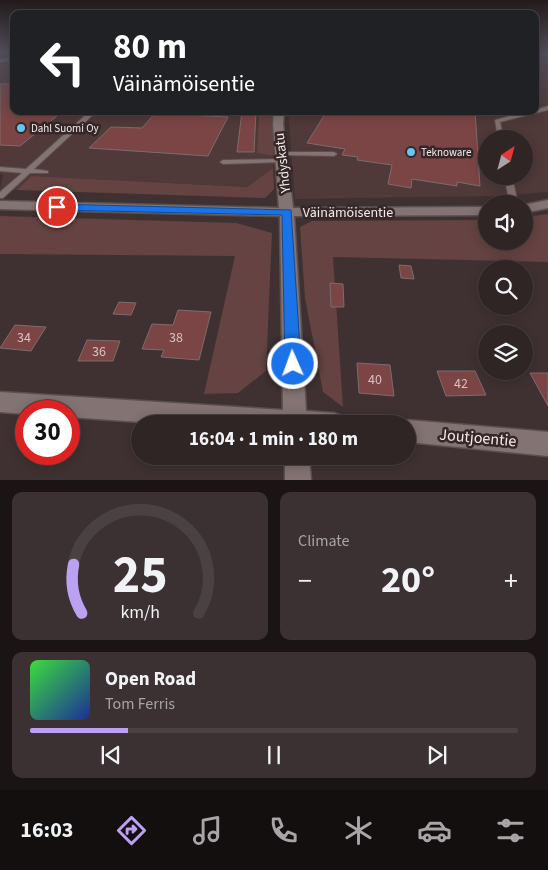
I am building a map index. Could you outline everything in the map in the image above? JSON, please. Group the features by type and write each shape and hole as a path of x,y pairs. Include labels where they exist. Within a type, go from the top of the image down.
{"street":[{"name":"Yhdyskatu","path":"279,115 287,212 295,415"},
{"path":"533,207 548,204"},
{"name":"Väinämöisentie","path":"0,205 287,212 478,211"},
{"path":"0,402 192,415"},
{"name":"Joutjoentie","path":"416,432 548,444"},
{"path":"297,465 298,480"}],"lane":[{"path":"0,196 90,115"},
{"path":"499,130 497,121 521,115"},
{"path":"223,162 334,154"},
{"path":"0,169 46,172"}],"shaded area":[{"path":"0,74 10,74 10,115 259,115 257,152 273,156 273,168 247,187 31,176 17,190 0,190 3,175 0,174"},
{"path":"539,74 548,74 548,192 478,196 295,199 288,115 539,115"},
{"path":"259,115 275,115 273,156 257,153"},
{"path":"273,168 274,189 265,198 17,190 31,176 247,187"},
{"path":"548,214 548,262 533,262 533,260 333,257 343,407 323,392 305,298 300,227 312,221 478,220 478,250 533,250 533,216"},
{"path":"0,216 236,223 272,233 266,371 238,393 204,394 235,256 0,254"}],"building":[{"name":"Dahl Suomi Oy","path":"0,84 10,84 10,115 58,115 20,146 0,145"},
{"path":"153,115 228,117 208,156 89,148 111,127 142,128"},
{"path":"242,115 256,115 254,152 237,152"},
{"name":"Teknoware","path":"324,115 475,115 478,185 480,186 457,182 457,186 412,179 411,188 388,184 392,165 357,160 358,157 342,155 345,149 307,143"},
{"path":"399,265 411,266 414,279 401,278"},
{"path":"330,283 343,284 344,307 331,307"},
{"path":"119,302 136,303 131,315 113,314"},
{"path":"178,310 211,312 199,360 161,357 164,350 142,349 152,324 173,325"},
{"path":"15,325 46,327 31,351 0,348"},
{"path":"87,340 120,341 113,361 78,361"},
{"path":"357,363 390,365 394,396 359,393"},
{"path":"437,371 475,371 486,395 446,396"},
{"path":"533,373 548,373 548,406 533,378"}],"place":[{"name":"Dahl Suomi Oy","path":"21,128"},
{"name":"Teknoware","path":"411,152"}],"route":[{"path":"57,207 287,212 293,364"}]}
